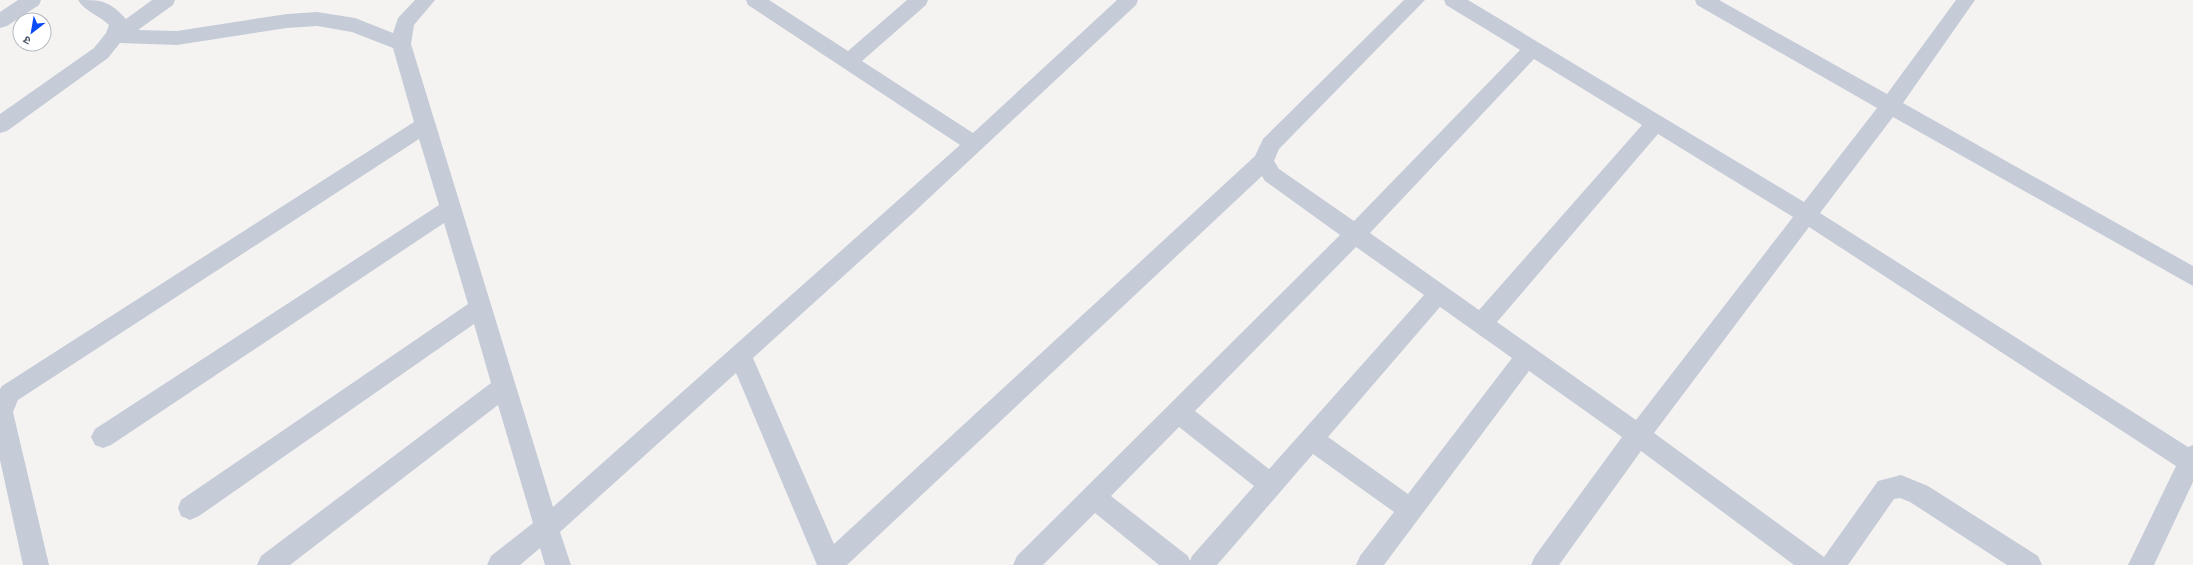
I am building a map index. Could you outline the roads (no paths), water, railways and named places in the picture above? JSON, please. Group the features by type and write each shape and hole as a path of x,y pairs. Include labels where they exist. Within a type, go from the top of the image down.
{"street":[{"path":"0,21 32,0"},
{"path":"87,0 108,12 119,23 116,36"},
{"path":"0,125 101,53 116,36 166,0"},
{"path":"426,0 405,23 401,44 548,527 558,565"},
{"path":"755,0 974,144"},
{"path":"848,62 919,0"},
{"path":"500,565 548,527 740,355 974,144 1129,0"},
{"path":"740,355 830,564 1264,161 1270,146 1416,0"},
{"path":"1453,0 1807,215 2192,459 2141,565"},
{"path":"1704,0 2193,277"},
{"path":"1544,565 1638,435 1890,106 1962,1"},
{"path":"116,36 177,38 288,21 317,19 355,25 401,44"},
{"path":"1026,565 1355,234 1533,48"},
{"path":"1481,324 1656,123"},
{"path":"36,565 1,412 10,393 20,385 425,125"},
{"path":"1264,161 1272,175 1638,435 1815,565"},
{"path":"103,437 451,208"},
{"path":"1201,565 1439,293"},
{"path":"190,508 481,306"},
{"path":"1369,565 1527,356"},
{"path":"270,565 505,386"},
{"path":"1178,412 1271,485"},
{"path":"1311,439 1411,510"},
{"path":"1833,565 1887,489 1902,486 1919,494 2029,565"},
{"path":"1094,497 1179,565"}]}
